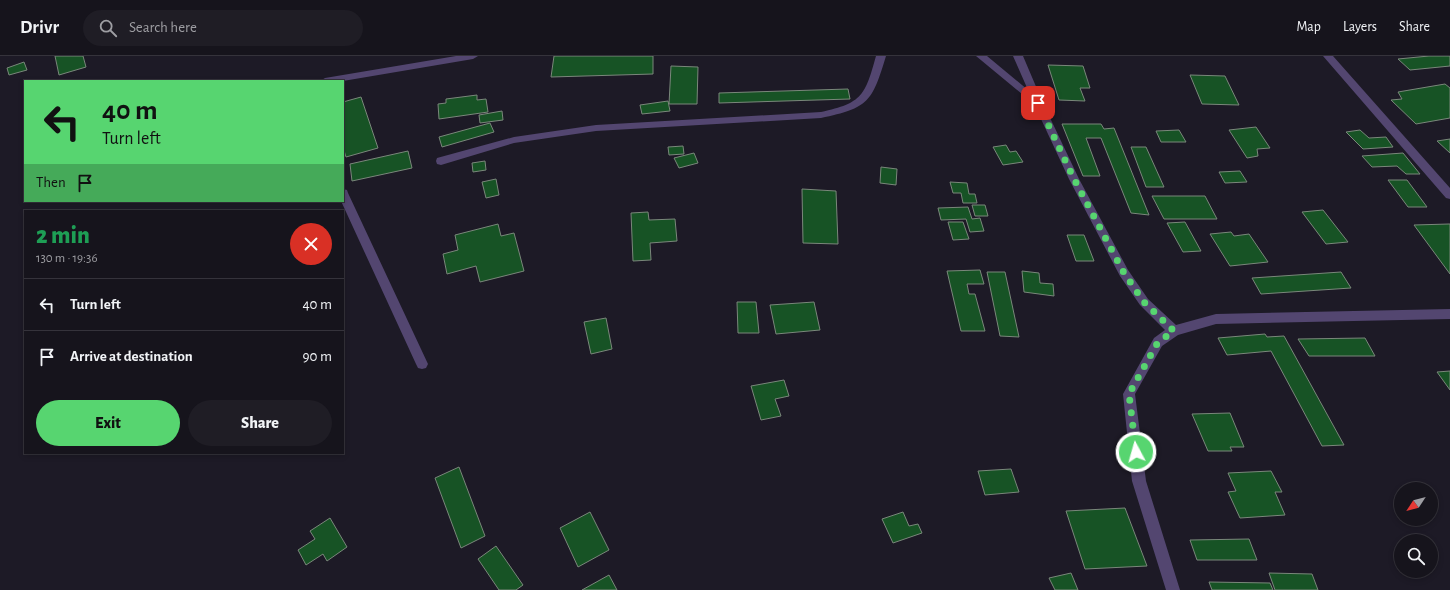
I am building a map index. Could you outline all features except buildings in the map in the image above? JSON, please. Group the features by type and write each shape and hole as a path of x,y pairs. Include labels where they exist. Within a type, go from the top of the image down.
{"street":[{"path":"331,80 473,56"},
{"path":"441,161 514,140 596,128 821,115 836,112 856,104 867,95 882,56"},
{"path":"981,56 1038,103"},
{"path":"1018,56 1038,103 1074,179 1124,273 1144,302 1174,331"},
{"path":"1328,56 1450,195"},
{"path":"344,195 422,364"},
{"path":"1173,590 1139,481 1129,394 1158,342 1174,331 1216,318 1450,314"}],"route":[{"path":"1038,103 1074,179 1124,273 1144,302 1174,331 1158,342 1129,394 1136,452"}]}
